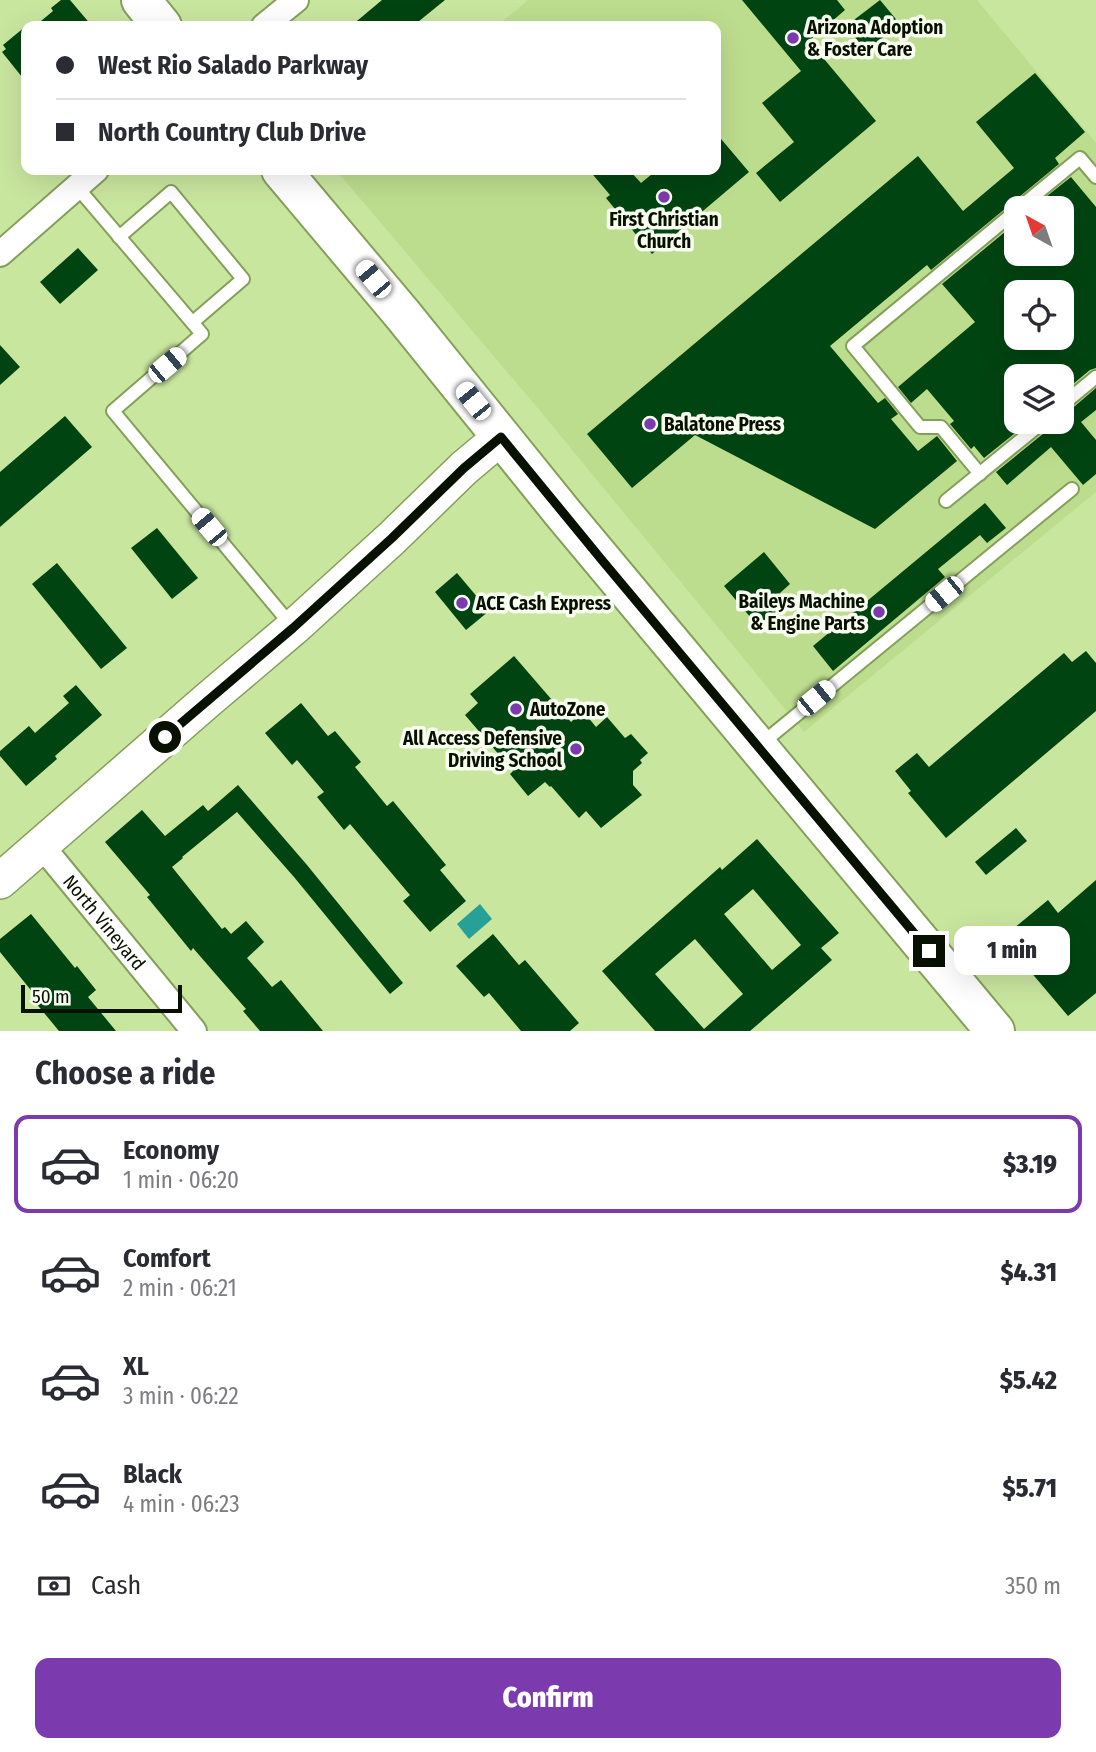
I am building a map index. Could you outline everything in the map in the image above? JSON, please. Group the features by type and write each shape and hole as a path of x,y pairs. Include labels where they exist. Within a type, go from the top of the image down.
{"main road":[{"path":"141,0 158,21"},
{"path":"285,175 995,1031"},
{"path":"0,881 293,628 464,468 501,437"}],"street":[{"path":"270,21 296,0"},
{"path":"0,254 90,175"},
{"name":"North Vineyard","path":"41,845 194,1031"}],"lane":[{"path":"1034,196 1080,158 1096,177"},
{"path":"77,187 202,334 113,411 293,628"},
{"path":"119,237 171,192 243,279 193,322"},
{"path":"980,474 941,427 920,428 852,346 1004,221"},
{"path":"1074,395 1096,377"},
{"path":"946,501 1028,434"},
{"path":"758,746 1072,489"}],"shaded area":[{"path":"528,0 977,0 1096,143 1096,492 804,732 541,412 340,175 721,175 721,21 503,21"}],"water":[{"path":"480,904 492,919 469,939 457,924"}],"building":[{"path":"61,0 70,0 88,21 41,21 53,11 51,8"},
{"path":"382,0 445,0 419,21 357,21"},
{"path":"742,0 837,0 845,10 809,41 876,121 780,202 756,173 794,142 762,103 801,71"},
{"path":"880,0 900,24 866,51 846,26"},
{"path":"21,30 21,76 2,52 6,49 3,45"},
{"path":"1035,73 1085,132 1055,158 1059,164 1020,196 1004,196 1004,210 931,270 927,265 830,346 878,403 885,398 898,414 891,419 918,451 937,436 957,461 875,529 695,435 632,488 587,434 918,156 963,211 1014,168 976,122"},
{"name":"First Christian Church","path":"721,139 749,172 652,254 606,198 610,195 593,175 634,175 641,183 651,175 721,175"},
{"path":"1071,177 1096,207 1096,368 1074,383 1074,364 1004,364 1004,434 1014,434 984,458 974,446 971,449 950,424 954,421 927,389 911,403 898,387 975,322 942,284 1004,233 1004,266 1074,266 1074,196 1047,196"},
{"path":"78,248 98,270 60,304 40,282"},
{"path":"0,345 20,367 0,385"},
{"path":"1096,388 1096,410 1081,422 1096,440 1096,474 1083,485 1051,447 1007,485 996,472 1043,434 1074,434 1074,407"},
{"path":"65,416 92,447 0,527 0,472"},
{"name":"Baileys Machine & Engine Parts","path":"985,503 1006,528 987,543 980,535 938,569 945,577 833,671 813,646"},
{"path":"157,528 198,578 172,599 131,548"},
{"path":"764,552 790,584 780,593 791,606 762,631 724,586"},
{"path":"57,563 127,648 101,669 32,584"},
{"name":"ACE Cash Express","path":"457,573 489,611 466,630 435,592"},
{"path":"1086,651 1096,663 1096,711 946,838 908,793 911,791 895,771 917,753 929,767 1064,653 1072,662"},
{"path":"514,656 571,722 583,711 596,727 607,717 625,738 631,734 648,753 633,771 633,785 642,795 601,828 586,811 579,818 545,782 528,796 510,774 513,771 465,715 478,703 470,694"},
{"path":"76,685 102,715 55,756 57,759 26,786 0,756 0,751 29,726 35,733 69,703 63,696"},
{"path":"301,703 328,736 335,731 361,762 355,767 387,806 393,801 446,865 440,870 466,901 430,932 403,901 410,895 350,824 344,830 317,797 324,792 297,760 292,765 265,733"},
{"path":"238,785 403,983 390,994 237,812 172,867 222,929 225,927 231,934 246,921 264,942 247,958 272,987 281,980 323,1031 260,1031 243,1011 246,1009 193,948 191,951 147,897 150,895 105,842 142,810 165,836 203,805 208,811"},
{"path":"1016,828 1027,841 986,875 975,862"},
{"path":"757,839 839,933 821,948 832,960 750,1031 655,1031 602,971 720,867 722,870","holes":["753,889 801,945 772,970 724,914","695,939 743,994 704,1029 655,974"]},
{"path":"1096,880 1096,993 1068,1016 1002,938 1048,900 1058,913"},
{"path":"31,914 96,990 88,997 116,1031 59,1031 35,1002 38,999 0,952 0,939"},
{"path":"493,934 519,965 525,960 579,1023 570,1031 521,1031 489,993 484,997 456,966"}],"place":[{"name":"Arizona Adoption & Foster Care","path":"793,38"},
{"name":"First Christian Church","path":"664,197"},
{"name":"Balatone Press","path":"650,424"},
{"name":"ACE Cash Express","path":"462,603"},
{"name":"Baileys Machine & Engine Parts","path":"879,612"},
{"name":"AutoZone","path":"516,709"},
{"name":"All Access Defensive Driving School","path":"576,749"}],"route":[{"path":"165,737 293,628 464,468 501,437 929,951"}]}
